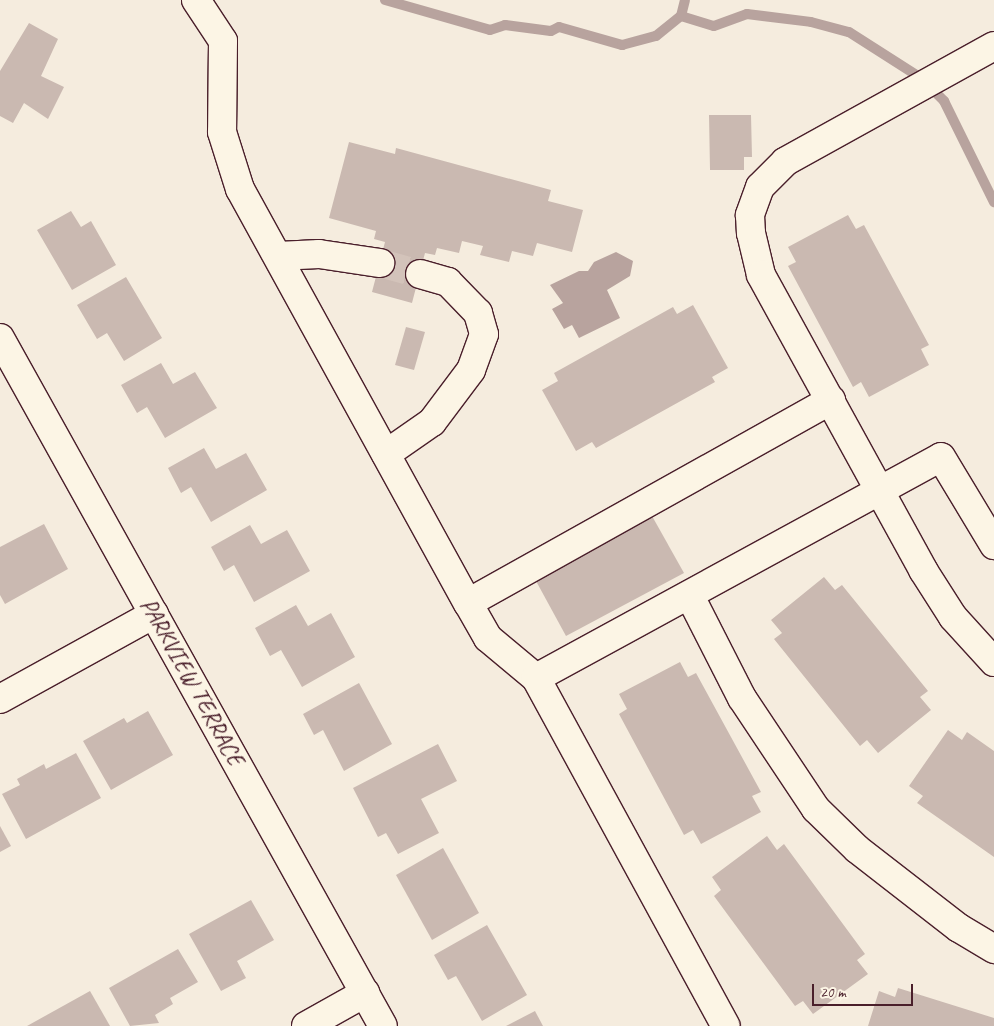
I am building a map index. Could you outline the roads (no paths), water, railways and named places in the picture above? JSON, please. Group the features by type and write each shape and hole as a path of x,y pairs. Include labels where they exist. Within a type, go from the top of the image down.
{"street":[{"path":"196,0 223,41 222,132 240,189 468,604 488,638 536,678 726,1026"},
{"path":"994,46 773,170 760,187 750,215 751,233 761,275 832,400 878,489 953,617 994,662"},
{"path":"278,256 319,254 380,263"},
{"path":"386,454 432,422 471,370 484,334 478,313 448,282 420,274"},
{"name":"PARKVIEW TERRACE","path":"0,338 383,1026"},
{"path":"468,604 832,400"},
{"path":"536,678 690,596 878,489 941,457 994,545"},
{"path":"690,596 742,698 816,809 857,849 959,928 994,949"},
{"path":"0,699 154,614"},
{"path":"306,1026 365,993"}],"waterway":[{"path":"385,0 490,30 505,25 551,31 559,27 622,45 656,36 681,16"},
{"path":"681,16 685,0"},
{"path":"681,16 714,26 747,14 811,22 849,32 921,78 944,101 994,202"}],"tunnel":[{"path":"380,263 420,274"}]}
